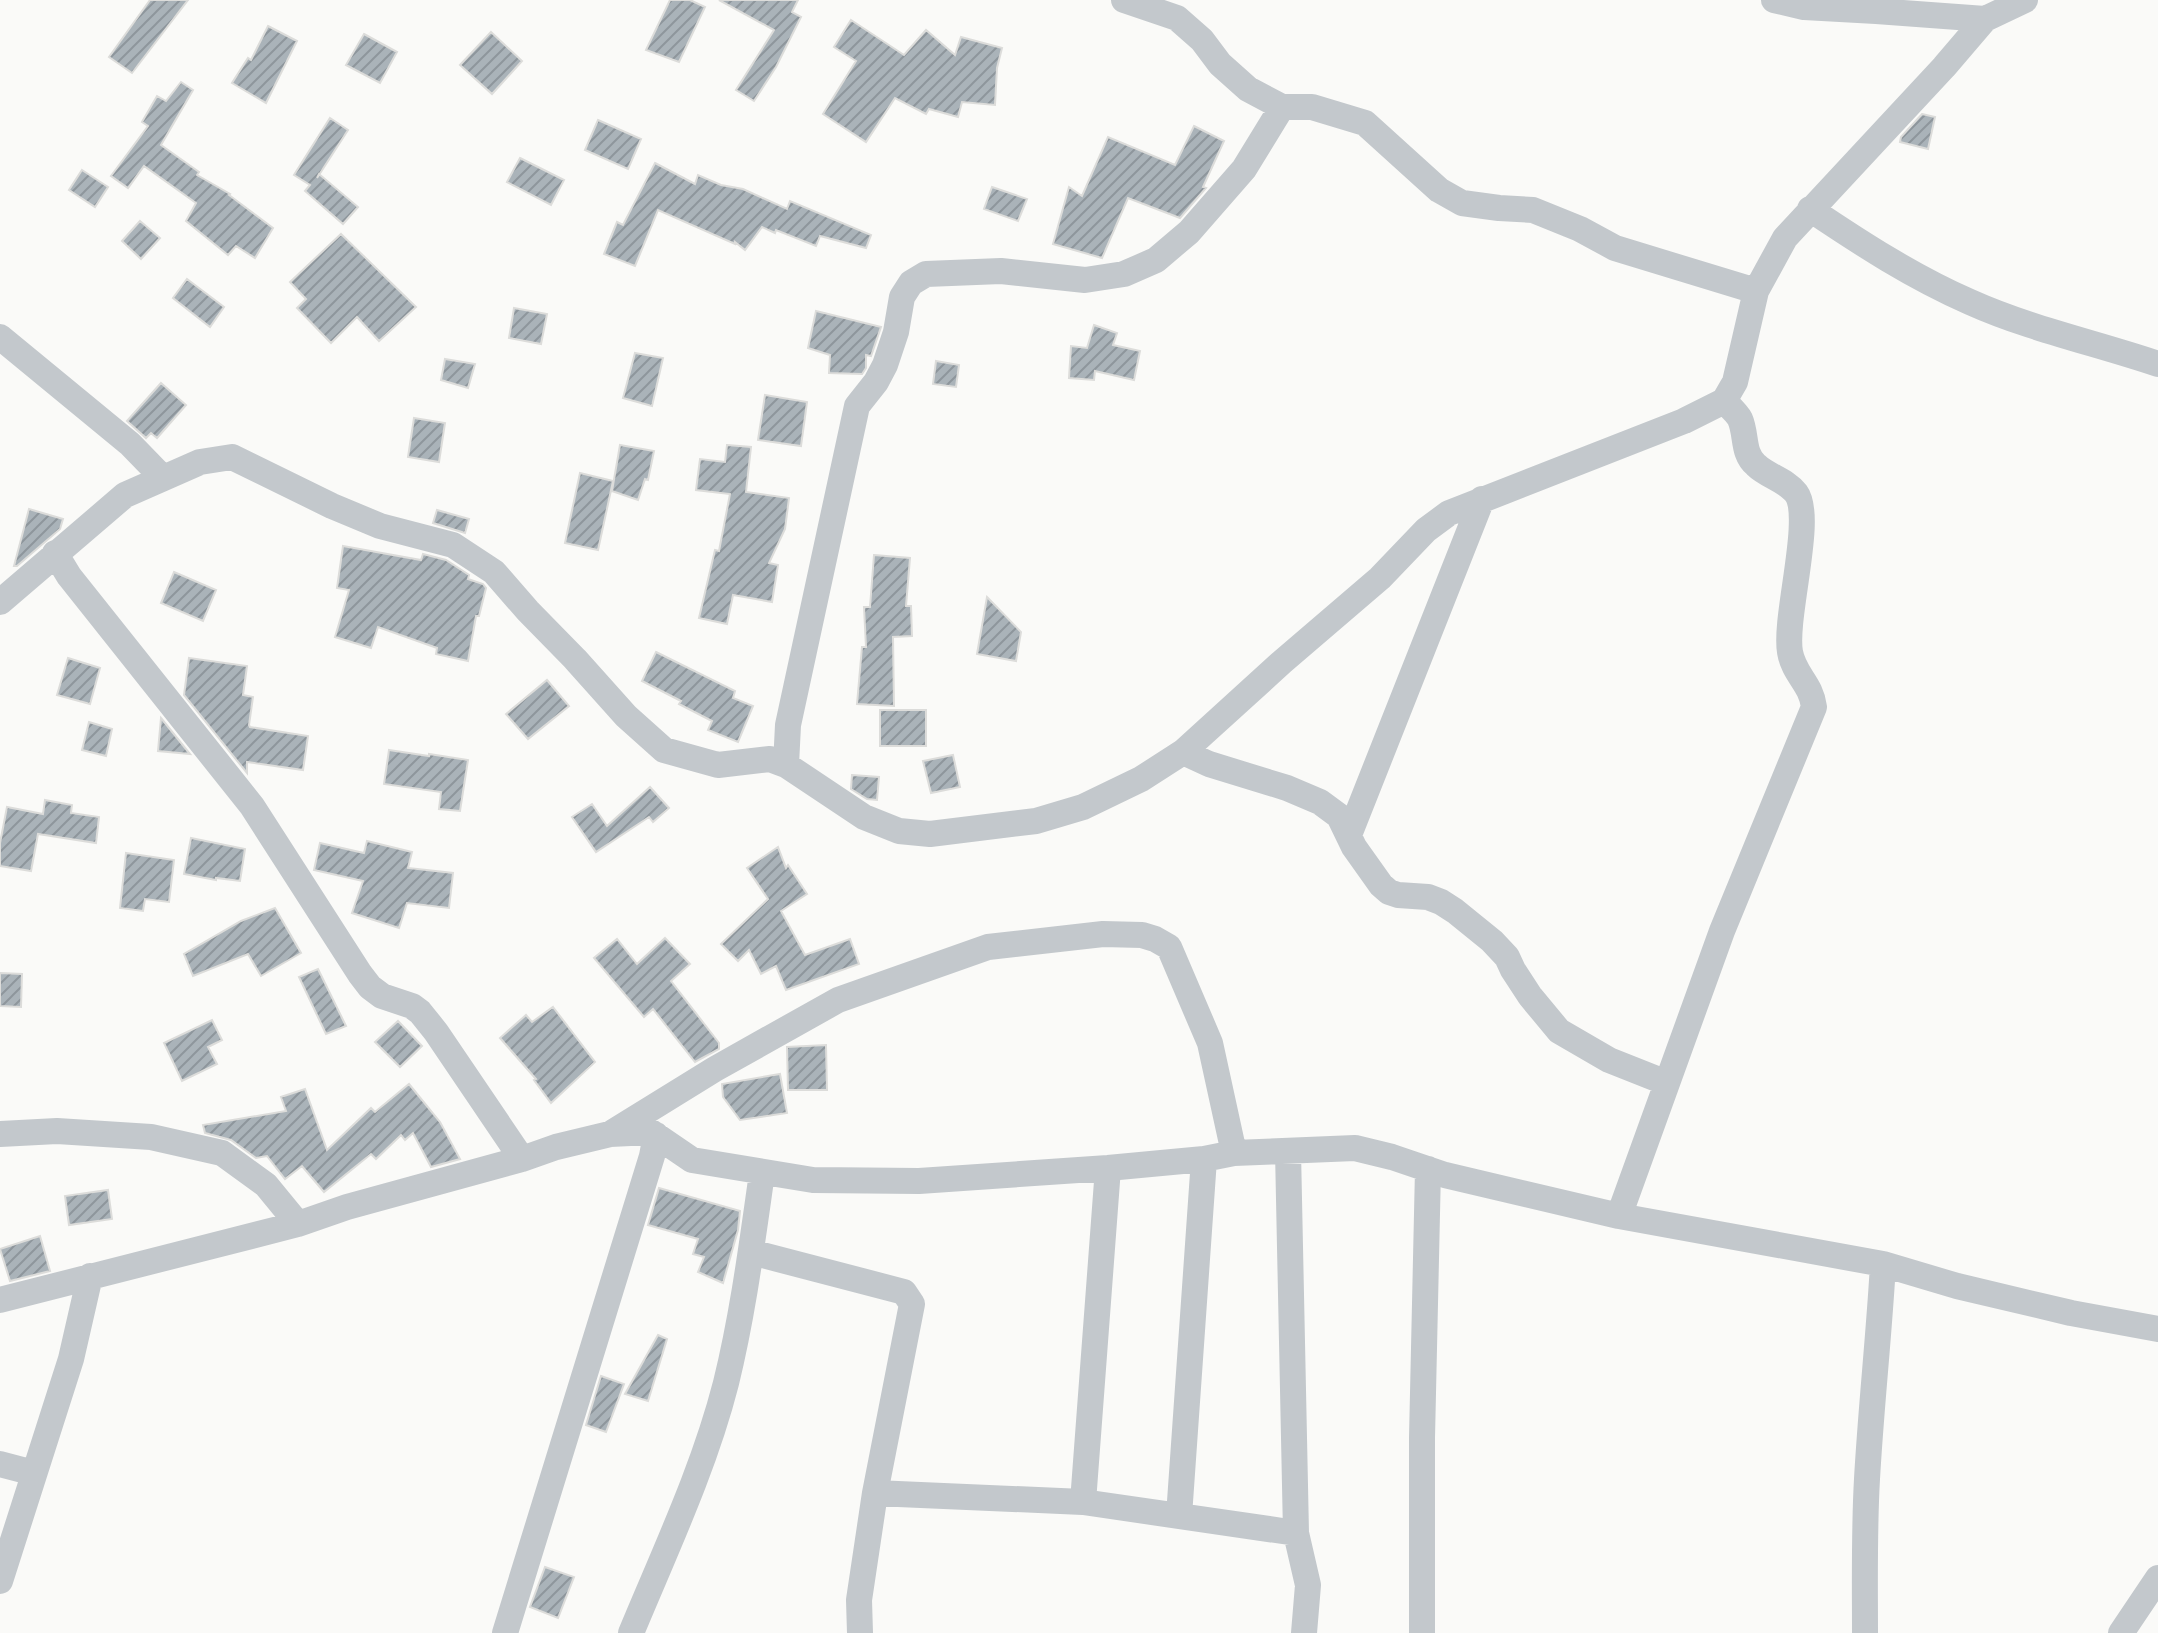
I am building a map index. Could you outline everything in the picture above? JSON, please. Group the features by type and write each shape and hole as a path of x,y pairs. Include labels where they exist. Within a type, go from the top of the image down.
{"street":[{"path":"1124,0 1177,18 1248,89 1282,107 1312,107 1365,123 1439,190 1462,203 1533,210 1580,229 1615,248 1756,291"},
{"path":"1774,0 1804,7 1985,19"},
{"path":"0,602 125,495 200,462 232,457 380,526 453,545 494,572 626,716 664,750 718,765 770,759 786,765 864,817 899,831 930,834 1036,821 1083,807 1141,779 1183,752 1380,578 1426,530 1449,513 1684,421 1724,401 1735,382 1756,291 1785,238 1985,19 2025,0"},
{"path":"786,765 788,725 857,406 885,365 896,332 902,297 911,283 926,274 1001,271 1085,280 1124,274 1156,260 1189,232 1244,169 1282,107"},
{"path":"1810,209 1910,273 1972,303 2036,327 2158,364"},
{"path":"0,337 130,444 163,478"},
{"path":"1619,1216 1722,931 1814,707 1812,692 1795,671 1790,650 1802,506 1796,493 1756,465 1746,451 1740,419 1724,401"},
{"path":"1349,835 1482,499"},
{"path":"55,553 69,576 252,806 370,987 382,996 412,1006 420,1012 522,1159"},
{"path":"1183,752 1320,802 1339,816 1365,862 1389,892 1428,897 1441,902 1492,941 1507,957 1530,996 1559,1031 1609,1060 1667,1083"},
{"path":"610,1134 715,1069 838,1000 988,947 1103,934 1142,935 1169,947 1210,1043 1234,1153"},
{"path":"0,1134 57,1131 151,1137 222,1153 266,1185 298,1224"},
{"path":"0,1300 298,1224 556,1147 610,1134 651,1132 692,1160 813,1180 919,1181 1108,1168 1204,1159 1234,1153 1355,1148 1445,1175 1619,1216 1883,1264 2071,1313 2158,1329"},
{"path":"505,1633 608,1304 656,1135"},
{"path":"1288,1151 1296,1533 1308,1585 1304,1633"},
{"path":"1179,1516 1204,1159"},
{"path":"1083,1502 1108,1168"},
{"path":"1422,1633 1422,1438 1428,1169"},
{"path":"631,1633 704,1457 726,1384 741,1315 762,1173"},
{"path":"751,1252 904,1292 912,1304 875,1493 859,1600 860,1633"},
{"path":"1865,1633 1864,1543 1883,1264"},
{"path":"0,1581 71,1359 90,1276"},
{"path":"0,1464 34,1473"},
{"path":"875,1493 1083,1502 1296,1533"},
{"path":"2121,1633 2158,1578"}],"building":[{"path":"150,0 188,0 132,73 109,57"},
{"path":"670,0 690,0 705,7 679,62 646,50"},
{"path":"719,0 798,0 792,12 801,17 776,67 754,101 736,90 774,30"},
{"path":"851,20 904,55 926,30 955,55 961,37 1002,48 997,68 995,105 962,102 958,117 929,109 926,114 895,98 866,142 823,114 856,61 834,47"},
{"path":"268,26 297,41 266,103 232,83 248,58 251,60"},
{"path":"491,32 522,61 492,94 460,65"},
{"path":"364,34 397,52 380,83 346,65"},
{"path":"181,82 193,90 161,145 199,172 197,175 230,194 273,228 255,258 236,246 228,255 186,221 196,203 144,166 128,188 111,176 148,126 142,122 157,96 166,101"},
{"path":"1922,114 1935,117 1928,149 1900,142 1901,137"},
{"path":"330,118 348,130 319,174 358,207 343,224 305,191 310,185 294,175"},
{"path":"598,120 641,139 628,169 585,150"},
{"path":"1194,126 1224,141 1203,187 1206,188 1180,218 1128,198 1102,258 1053,244 1069,187 1082,196 1108,137 1175,165"},
{"path":"520,158 564,180 551,205 507,182"},
{"path":"655,163 695,184 698,175 721,185 743,189 787,209 790,201 871,235 866,248 820,236 816,246 762,227 745,250 735,242 658,210 635,266 604,254 617,222 623,225"},
{"path":"82,170 108,187 95,207 69,190"},
{"path":"992,187 1027,199 1018,221 984,209"},
{"path":"140,221 160,238 141,259 122,241"},
{"path":"341,234 416,307 379,341 357,317 331,343 297,308 306,299 290,282"},
{"path":"187,279 224,307 210,327 173,298"},
{"path":"514,308 547,314 541,344 509,338"},
{"path":"816,311 881,327 871,356 866,355 866,368 862,374 829,373 830,355 808,348"},
{"path":"1094,325 1117,333 1113,345 1140,351 1134,380 1095,371 1094,380 1069,378 1071,346 1087,348"},
{"path":"635,353 663,358 652,406 623,398"},
{"path":"445,359 475,364 468,388 441,380"},
{"path":"936,361 959,365 956,387 933,384"},
{"path":"161,383 186,405 157,438 151,433 146,438 127,421"},
{"path":"765,395 807,402 801,446 758,440"},
{"path":"414,418 445,423 439,462 408,457"},
{"path":"620,445 654,451 648,480 645,479 638,500 612,491"},
{"path":"727,445 751,447 746,492 789,498 785,529 769,563 778,565 772,602 733,595 727,624 699,618 715,550 719,551 730,494 696,490 700,459 725,462"},
{"path":"580,473 613,481 598,550 565,543"},
{"path":"29,509 63,519 60,529 14,566"},
{"path":"437,510 469,519 465,533 433,523"},
{"path":"343,546 421,560 423,554 446,560 469,575 468,579 483,584 486,588 479,616 476,616 468,661 436,654 437,648 378,627 371,648 335,637 349,590 337,588"},
{"path":"874,555 910,558 906,606 911,606 912,636 893,637 894,706 857,704 862,647 866,647 864,607 870,607"},
{"path":"174,572 216,590 203,621 161,603"},
{"path":"987,597 1021,632 1016,661 977,654"},
{"path":"656,652 735,691 733,698 753,706 738,742 708,730 712,721 642,681"},
{"path":"68,658 100,668 90,704 57,695"},
{"path":"189,658 247,666 243,695 253,697 250,727 308,736 303,770 247,762 247,773 184,695"},
{"path":"547,680 569,706 528,739 506,714"},
{"path":"880,710 926,710 926,746 880,746"},
{"path":"161,718 190,754 158,751"},
{"path":"89,722 112,729 106,756 82,750"},
{"path":"389,750 468,760 460,811 439,809 441,792 384,784"},
{"path":"953,755 960,787 931,793 923,761"},
{"path":"852,775 879,777 877,800 867,799 851,789"},
{"path":"650,787 669,808 653,822 649,817 596,852 572,817 592,804 607,826"},
{"path":"45,800 72,805 71,813 99,817 96,843 38,834 31,871 0,866 0,843 7,807 43,814"},
{"path":"191,838 245,849 240,881 184,874"},
{"path":"367,841 412,852 408,868 453,873 449,908 407,903 399,928 352,913 363,881 314,870 320,843 364,853"},
{"path":"778,847 786,868 788,865 807,894 781,911 805,955 850,939 859,964 786,990 776,966 761,974 749,950 738,961 721,944 768,899 747,868"},
{"path":"126,853 174,860 169,902 145,899 143,911 120,908"},
{"path":"275,908 301,953 261,976 248,954 193,976 184,954 241,921"},
{"path":"665,938 690,964 671,981 719,1043 719,1049 695,1062 653,1009 644,1017 594,958 617,939 637,964"},
{"path":"318,969 346,1026 326,1034 299,977"},
{"path":"0,973 22,974 21,1007 0,1006"},
{"path":"553,1007 595,1062 551,1103 536,1079 500,1038 526,1015 532,1022"},
{"path":"212,1020 222,1040 208,1047 217,1064 182,1081 164,1043"},
{"path":"398,1021 422,1046 400,1067 375,1042"},
{"path":"826,1045 827,1090 788,1090 787,1047"},
{"path":"780,1074 787,1113 740,1120 723,1097 722,1084"},
{"path":"409,1084 440,1122 460,1159 431,1167 413,1133 405,1140 401,1135 376,1159 371,1154 324,1192 302,1166 285,1179 267,1156 256,1158 231,1140 205,1133 203,1125 286,1111 281,1097 305,1089 327,1150 371,1108 375,1112"},
{"path":"659,1188 740,1211 738,1230 723,1283 698,1272 704,1257 693,1254 698,1239 648,1225"},
{"path":"108,1190 112,1219 69,1225 65,1196"},
{"path":"40,1236 50,1271 10,1281 0,1249"},
{"path":"658,1335 667,1339 648,1401 625,1394"},
{"path":"601,1376 624,1384 606,1432 586,1425"},
{"path":"545,1567 574,1577 558,1618 530,1607"}]}
